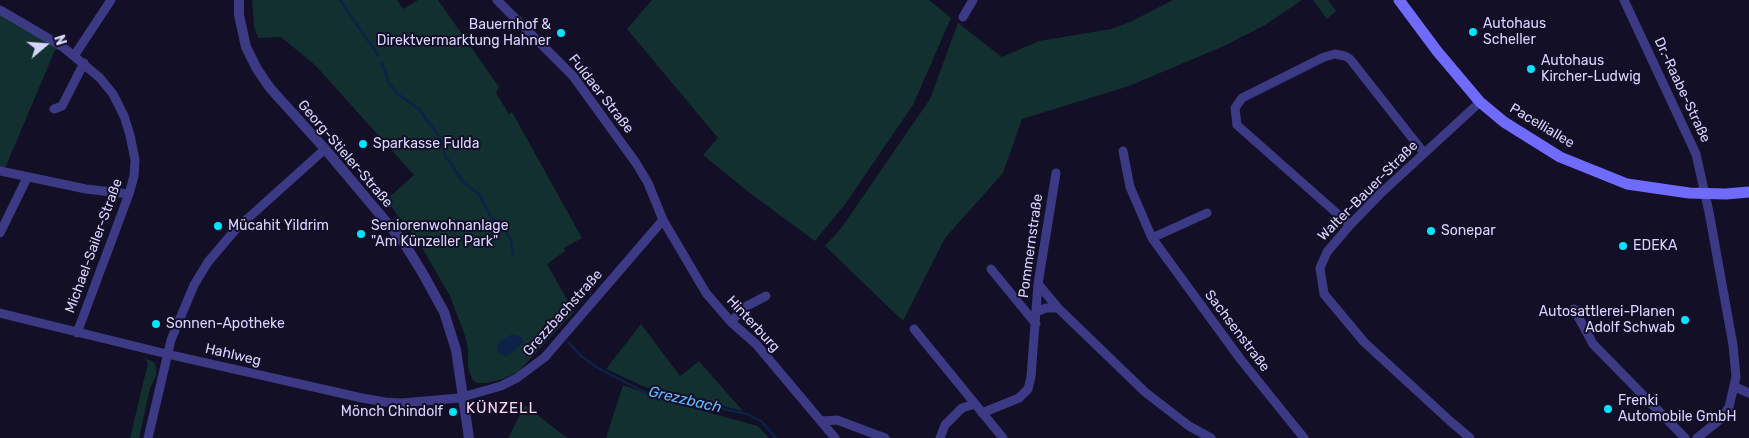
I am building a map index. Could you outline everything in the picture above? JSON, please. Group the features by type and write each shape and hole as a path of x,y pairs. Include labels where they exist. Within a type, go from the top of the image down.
{"main road":[{"name":"Pacelliallee","path":"1399,0 1437,52 1480,102 1504,122 1560,157 1627,184 1706,194 1749,192"}],"street":[{"path":"74,56 111,0"},
{"name":"Georg-Stieler-Straße","path":"239,0 239,15 246,47 257,69 270,88 404,242 444,312 456,350 469,438"},
{"name":"Fuldaer Straße","path":"497,0 573,76 636,163 648,184 663,220"},
{"path":"963,17 973,0"},
{"name":"Dr.-Raabe-Straße","path":"1624,0 1693,146 1706,194 1736,367 1735,387 1729,407 1722,418 1697,438"},
{"name":"Michael-Sailer-Straße","path":"0,10 36,30 84,63 100,78 113,94 124,116 135,160 130,194 77,333"},
{"path":"1350,225 1237,125 1235,108 1242,98 1324,57 1335,54 1345,56 1350,59 1424,153"},
{"path":"54,109 62,106 84,63"},
{"name":"Walter-Bauer-Straße","path":"1470,438 1364,342 1324,294 1320,268 1326,252 1350,225 1480,102"},
{"path":"148,438 167,354 185,304 208,262 236,229 325,150"},
{"name":"Sachsenstraße","path":"1123,151 1130,187 1152,238 1241,360 1304,438"},
{"path":"0,171 26,178 86,189 130,194"},
{"name":"Pommernstraße","path":"982,413 1019,398 1028,389 1031,377 1038,284 1056,173"},
{"path":"0,233 26,178"},
{"path":"1152,238 1206,213"},
{"name":"Hinterburg","path":"663,220 706,294 731,322 756,344 835,438"},
{"name":"Grezzbachstraße","path":"464,397 509,382 532,368 545,357 663,220"},
{"name":"Pommernstraße","path":"991,269 1036,324"},
{"path":"1038,284 1058,308 1145,392 1189,426 1211,438"},
{"path":"731,322 745,307 766,296"},
{"path":"1036,312 1046,308 1058,308"},
{"path":"1574,309 1593,344 1686,438"},
{"name":"Hahlweg","path":"0,312 77,333 385,402 402,403 464,397"},
{"path":"914,330 1003,438"},
{"path":"1735,387 1749,393"},
{"path":"940,438 945,425 962,408 974,404"},
{"path":"821,421 837,420 885,438"}],"green space":[{"path":"252,0 397,0 403,9 418,0 438,0 499,87 496,93 509,114 512,112 582,238 564,248 565,251 547,264 574,312 518,372 503,379 487,383 473,381 468,368 468,349 465,336 450,296 420,244 386,200 414,175 316,66 281,37 258,38 254,26"},
{"path":"652,0 929,0 951,18 913,105 846,203 815,241 751,194 703,155 718,138 627,29"},
{"path":"1173,0 1302,0 1265,25 1224,46 1129,86 1022,119 1003,173 945,238 903,321 825,246 842,227 930,99 958,23 1002,57 1039,41 1111,29 1130,22"},
{"path":"1313,0 1328,0 1336,11 1327,19"},
{"path":"0,10 63,47 55,50 3,173 0,172"},
{"path":"641,324 680,376 699,361 743,411 645,387 606,369"},
{"path":"144,358 154,362 156,376 150,388 139,438 130,438 148,363"},
{"path":"623,385 670,402 758,426 769,438 606,438"},
{"path":"525,405 558,431 568,438 508,438"}],"water":[{"path":"514,334 521,337 524,342 506,357 497,351 497,345 508,336"}],"waterway":[{"name":"Grezzbach","path":"340,0 378,55"},
{"name":"Grezzbach","path":"382,63 389,83 398,94 419,109 443,142 445,155 464,183 479,194 491,217 502,226 511,240 513,254"},
{"name":"Grezzbach","path":"569,343 581,356 598,368 644,392 747,414 761,421 776,438"}],"place":[{"name":"Autohaus Scheller","path":"1473,32"},
{"name":"Bauernhof & Direktvermarktung Hahner","path":"561,33"},
{"name":"Autohaus Kircher-Ludwig","path":"1531,69"},
{"name":"Sparkasse Fulda","path":"363,144"},
{"name":"Mücahit Yildrim","path":"218,226"},
{"name":"Sonepar","path":"1431,231"},
{"name":"Seniorenwohnanlage \"Am Künzeller Park\"","path":"361,234"},
{"name":"EDEKA","path":"1623,246"},
{"name":"Autosattlerei-Planen Adolf Schwab","path":"1685,320"},
{"name":"Sonnen-Apotheke","path":"156,324"},
{"name":"Frenki Automobile GmbH","path":"1608,409"},
{"name":"Mönch Chindolf","path":"453,412"}],"district":[{"name":"KÜNZELL","path":"502,409"}]}
